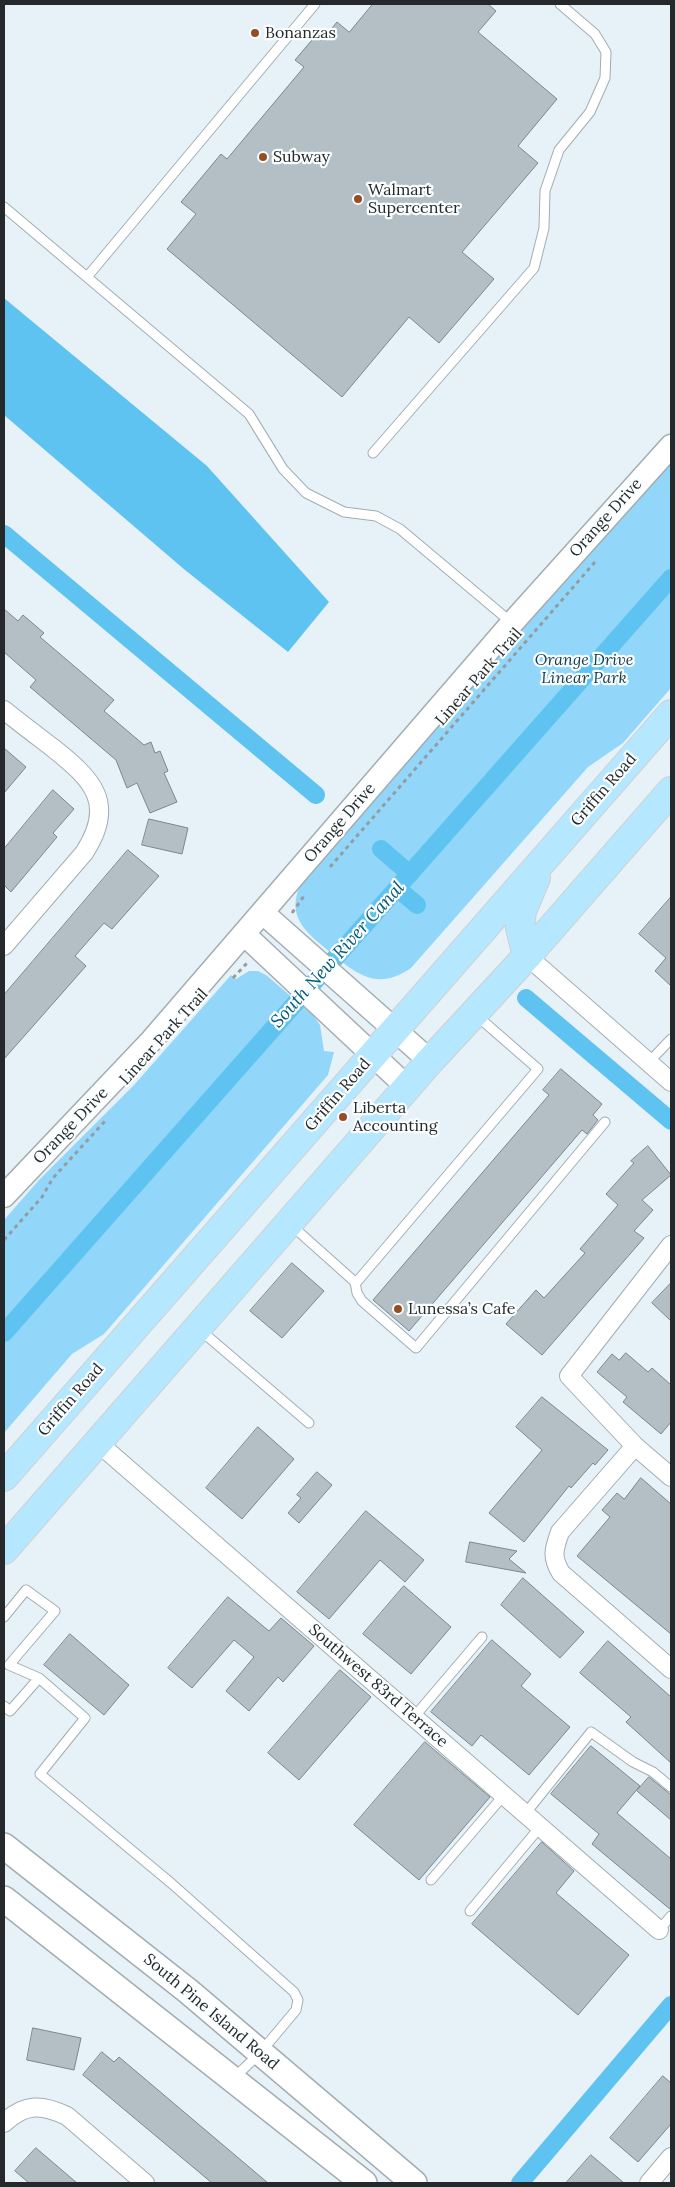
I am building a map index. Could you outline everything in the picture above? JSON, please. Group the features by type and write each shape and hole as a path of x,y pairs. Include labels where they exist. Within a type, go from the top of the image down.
{"main road":[{"name":"Griffin Road","path":"4,1477 671,714"},
{"path":"4,1550 288,1222 430,1061 527,956 671,791"},
{"path":"527,956 520,928 522,911 544,858"},
{"name":"South Pine Island Road","path":"4,1846 188,1991 414,2183"},
{"path":"4,1899 364,2183"}],"street":[{"name":"Orange Drive","path":"5,1190 152,1040 512,623 671,446"},
{"path":"4,710 77,767 88,779 95,791 99,806 99,822 94,839 4,946"},
{"path":"263,913 430,1061"},
{"path":"245,934 408,1087"},
{"path":"527,956 671,1082"},
{"path":"671,1245 569,1376 635,1446 671,1477"},
{"name":"Southwest 83rd Terrace","path":"98,1442 659,1930"},
{"path":"635,1446 560,1532 555,1547 554,1562 567,1579 671,1668"},
{"path":"4,2123 19,2111 38,2107 67,2116 145,2183"},
{"path":"649,2183 671,2157"}],"lane":[{"path":"86,277 315,4"},
{"path":"372,452 534,268 544,228 545,191 559,150 590,112 605,78 606,52 595,34 560,4"},
{"path":"4,207 249,414 283,470 306,493 344,512 376,516 400,529 512,623"},
{"path":"355,1284 538,1069 474,1013"},
{"path":"649,1062 671,1039"},
{"path":"288,1222 355,1284 357,1293 362,1301 416,1348 605,1122"},
{"path":"197,1328 309,1423"},
{"path":"4,1617 26,1590 54,1611 10,1665 39,1678 85,1718 40,1774 171,1883 294,1992 298,2000 296,2010 260,2053 232,2080"},
{"path":"414,1717 482,1637"},
{"path":"4,1706 10,1711 39,1678"},
{"path":"525,1814 591,1732 633,1762 653,1772 671,1787"},
{"path":"431,1880 504,1796"},
{"path":"470,1911 540,1828"},
{"path":"659,1930 671,1916"}],"path":[{"name":"Linear Park Trail","path":"329,868 600,557"},
{"path":"296,908 310,890"},
{"name":"Linear Park Trail","path":"228,984 245,965"},
{"path":"4,1240 42,1196 53,1178 112,1112"}],"green space":[{"name":"Orange Drive Linear Park","path":"671,455 671,688 623,743 588,767 411,968 399,975 378,979 368,977 349,967 312,937 300,921 296,912 296,903 303,879"},
{"path":"249,971 258,971 266,975 314,1016 320,1025 324,1051 334,1052 328,1075 104,1334 72,1354 4,1433 4,1220 39,1180 134,1085 231,975 236,979"}],"shaded area":[{"path":"4,298 207,466 329,602 288,652 185,570 4,415"}],"building":[{"name":"Walmart Supercenter","path":"373,4 488,4 496,11 478,32 557,99 518,146 538,163 462,252 494,279 439,343 409,317 342,397 167,249 196,214 181,202 221,154 227,159 304,67 295,60 317,34 323,39 337,22 349,32"},
{"path":"4,609 18,621 23,615 44,633 40,637 114,700 104,711 144,745 151,742 155,753 160,751 168,771 164,773 177,802 150,813 137,783 127,788 116,760 30,687 36,680 4,652"},
{"path":"4,748 26,767 4,793"},
{"path":"53,790 74,809 53,833 57,837 11,892 4,885 4,849"},
{"path":"149,819 188,828 182,854 142,845"},
{"path":"128,850 159,876 112,929 104,923 75,956 86,966 4,1059 4,995"},
{"path":"671,897 671,986 655,971 666,958 639,934"},
{"path":"561,1069 602,1104 593,1115 598,1120 587,1134 582,1130 409,1331 373,1300 549,1095 543,1090"},
{"path":"648,1146 671,1175 642,1200 653,1210 634,1231 644,1238 542,1355 506,1324 536,1290 544,1298 585,1253 580,1249 618,1205 606,1194 634,1163 631,1161"},
{"path":"292,1263 324,1291 282,1338 250,1311"},
{"path":"671,1283 671,1321 652,1303"},
{"path":"626,1353 648,1372 652,1368 671,1385 671,1422 661,1434 623,1402 627,1397 597,1372 612,1354 619,1360"},
{"path":"542,1397 608,1450 595,1465 593,1463 571,1488 569,1486 524,1542 489,1513 542,1450 516,1427"},
{"path":"258,1427 294,1459 242,1519 206,1488"},
{"path":"317,1472 332,1485 299,1523 288,1513 301,1498 297,1495"},
{"path":"641,1478 671,1504 671,1634 577,1556 610,1517 602,1510 617,1493 624,1499"},
{"path":"366,1511 424,1560 405,1582 380,1560 329,1619 297,1592"},
{"path":"470,1542 517,1551 509,1559 526,1573 466,1562"},
{"path":"523,1578 584,1632 560,1658 501,1605"},
{"path":"404,1586 451,1627 411,1674 363,1634"},
{"path":"228,1597 269,1631 281,1618 314,1646 283,1682 278,1677 249,1711 226,1691 254,1657 234,1640 192,1688 168,1668"},
{"path":"70,1634 129,1685 104,1715 44,1665"},
{"path":"492,1640 531,1674 521,1686 570,1727 529,1775 481,1735 472,1746 431,1712"},
{"path":"608,1641 671,1697 671,1763 626,1722 631,1717 580,1673"},
{"path":"340,1670 371,1697 299,1780 268,1753"},
{"path":"425,1742 490,1797 419,1880 354,1825"},
{"path":"591,1746 640,1786 617,1813 671,1859 671,1910 592,1844 599,1834 551,1794"},
{"path":"649,1777 671,1795 671,1820 637,1791"},
{"path":"542,1842 574,1871 556,1893 629,1955 578,2015 472,1924"},
{"path":"33,2028 81,2038 74,2070 27,2060"},
{"path":"102,2052 114,2062 119,2057 268,2183 212,2183 83,2075"},
{"path":"663,2076 671,2083 671,2124 638,2162 610,2138"},
{"path":"36,2148 77,2183 29,2183 15,2171"},
{"path":"591,2155 624,2183 566,2183"}],"waterway":[{"path":"4,534 316,795"},
{"name":"South New River Canal","path":"4,1333 671,578"},
{"path":"381,849 410,874"},
{"path":"397,888 417,905"},
{"path":"526,998 671,1121"},
{"path":"520,2183 671,2005"}],"place":[{"name":"Bonanzas","path":"255,33"},
{"name":"Subway","path":"263,157"},
{"name":"Walmart Supercenter","path":"358,199"},
{"name":"Liberta Accounting","path":"343,1117"},
{"name":"Lunessa’s Cafe","path":"398,1309"}]}
